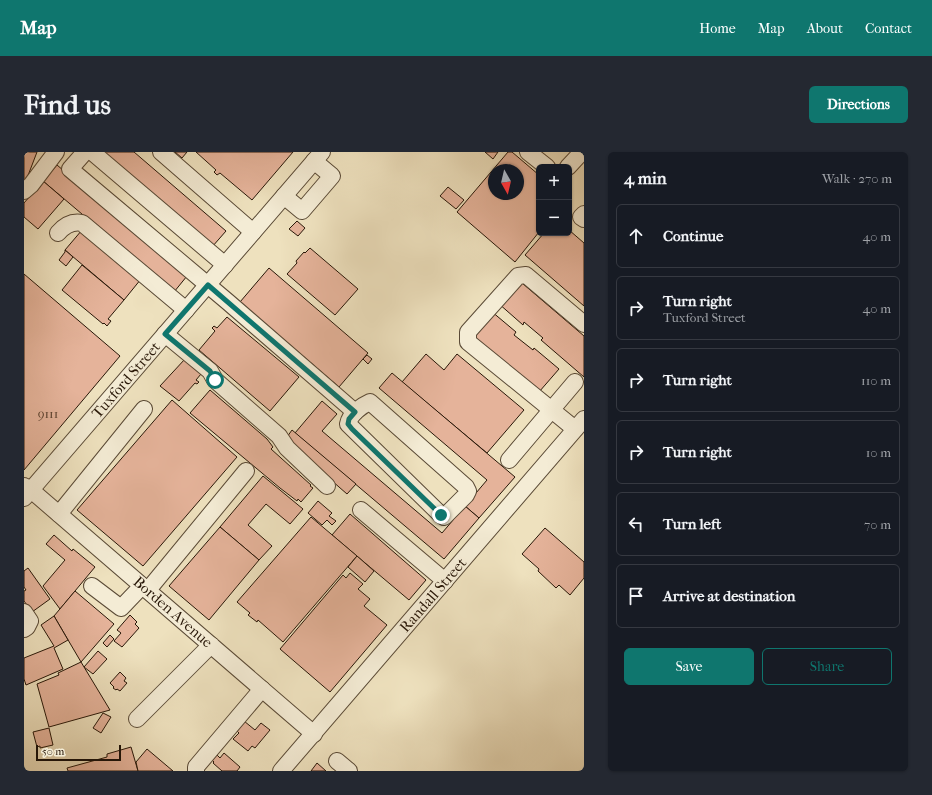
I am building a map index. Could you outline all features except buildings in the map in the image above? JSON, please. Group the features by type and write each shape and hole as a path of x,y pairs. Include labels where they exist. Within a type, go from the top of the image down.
{"street":[{"path":"24,191 31,185 56,152"},
{"path":"85,152 70,169 208,285 355,412"},
{"path":"92,152 225,265"},
{"path":"161,152 253,232"},
{"path":"528,152 543,164"},
{"path":"571,164 582,152"},
{"path":"284,196 302,211 332,176 318,156"},
{"name":"Tuxford Street","path":"26,491 208,285 318,156"},
{"path":"584,214 581,217 584,219"},
{"path":"58,233 63,227 76,222 82,223 186,310"},
{"path":"579,424 551,410 468,342 468,332 518,276 526,275 584,324"},
{"path":"165,334 210,371 215,380 279,436 287,448 327,486"},
{"path":"509,460 575,382"},
{"path":"370,402 466,487 468,491 466,495 448,514 444,516 441,515 352,429 348,424 349,419 355,412 364,404 370,402"},
{"path":"59,514 144,409"},
{"name":"Randall Street","path":"281,771 579,424"},
{"path":"92,586 121,608 145,588 246,471"},
{"name":"Borden Avenue","path":"26,491 59,514 314,734"},
{"path":"361,510 445,581"},
{"path":"24,612 30,621 24,629"},
{"path":"137,719 211,645"},
{"path":"196,771 196,767 262,689"}],"route":[{"path":"215,380 210,371 165,334 208,285 355,412 349,419 348,424 352,429 441,515"}]}
